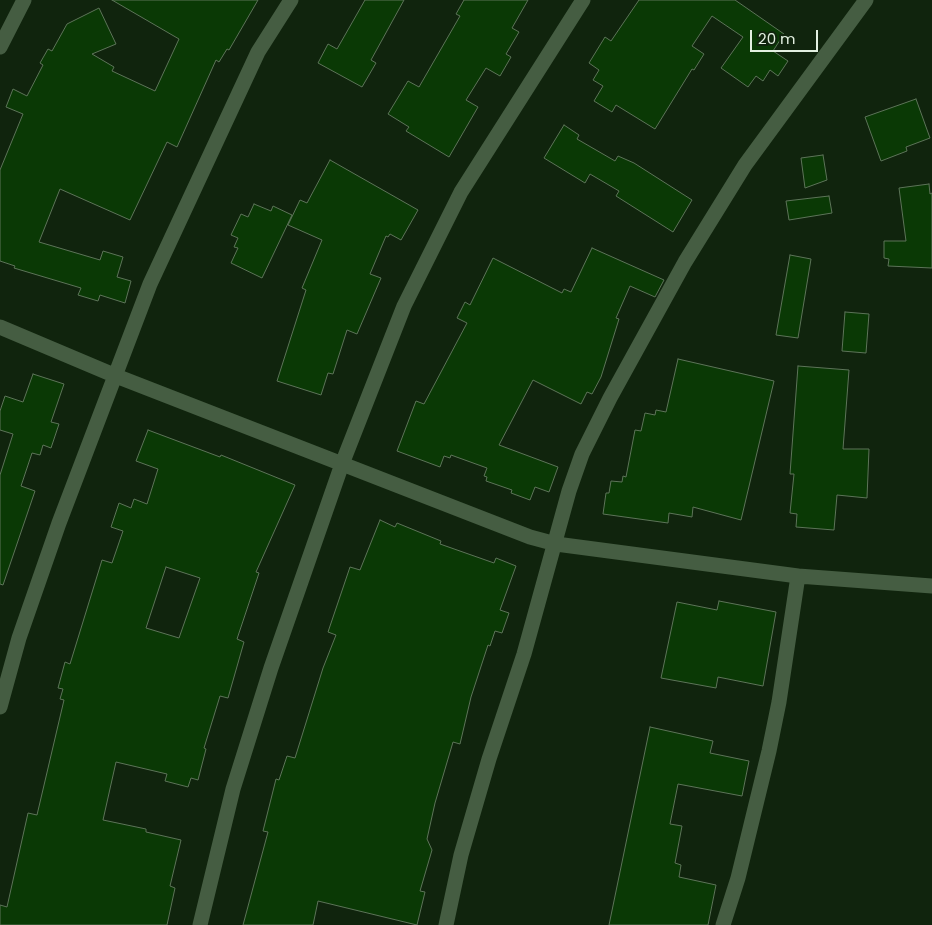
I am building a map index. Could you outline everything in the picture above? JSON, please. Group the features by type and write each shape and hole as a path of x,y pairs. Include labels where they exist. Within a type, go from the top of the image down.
{"street":[{"path":"0,47 24,0"},
{"path":"0,707 19,638 59,523 150,284 198,177 258,52 291,0"},
{"path":"200,925 236,779 271,668 342,464 404,306 461,192 583,0"},
{"path":"446,925 464,846 556,544 569,491 582,454 610,398 685,262 745,165 866,0"},
{"path":"0,327 116,376 499,527 556,544 798,576 932,586"},
{"path":"723,925 738,878 771,741 798,576"}],"building":[{"path":"112,0 258,0 229,50 227,49 219,62 216,60 177,147 167,142 130,220 60,189 39,242 100,260 103,251 123,257 117,277 131,281 125,303 100,295 98,301 78,295 81,288 14,268 15,266 0,261 0,170 23,114 6,107 13,89 27,96 43,65 40,63 48,49 52,51 67,24 99,8 116,44 92,54 114,67 112,71 155,91 179,39"},
{"path":"365,0 404,0 371,60 376,63 362,87 318,63 328,44 337,49"},
{"path":"464,0 528,0 512,28 519,32 506,54 511,57 500,76 486,68 466,100 478,107 449,157 406,131 409,127 388,114 408,81 419,87 460,16 456,14"},
{"path":"639,0 735,0 784,34 773,51 788,61 778,76 770,70 763,81 756,76 748,87 721,68 743,37 712,16 692,46 704,54 694,70 692,69 655,129 616,105 612,112 594,101 603,86 593,80 599,70 589,63 605,37 611,41"},
{"path":"916,99 930,138 906,147 907,151 881,161 865,117"},
{"path":"564,125 579,135 577,139 615,161 618,156 634,163 692,200 673,232 616,196 619,191 590,174 585,183 544,158"},
{"path":"823,155 827,180 805,188 801,158"},
{"path":"330,160 418,210 401,240 390,234 388,237 386,236 370,274 381,278 357,334 347,330 333,374 328,373 321,395 277,381 306,290 302,288 322,240 288,225 300,200 307,203"},
{"path":"929,184 930,194 932,193 932,268 888,266 889,259 884,258 884,241 906,241 899,188"},
{"path":"829,196 832,213 789,220 786,201"},
{"path":"254,204 271,211 273,206 292,215 262,278 231,263 238,248 234,247 238,238 231,235 241,214 248,217"},
{"path":"592,248 664,280 655,297 630,286 616,318 619,319 601,377 592,394 587,392 581,404 533,380 499,445 558,467 549,492 535,487 530,500 511,493 512,490 486,481 487,477 484,476 487,468 451,455 450,458 444,456 440,467 397,451 416,401 424,404 467,323 457,318 465,302 470,305 493,258 562,293 564,289 571,292"},
{"path":"790,255 811,259 798,338 776,335"},
{"path":"845,312 869,314 866,353 842,351"},
{"path":"678,359 774,381 741,520 693,507 692,517 669,513 668,523 603,514 606,493 609,493 611,481 622,482 623,476 626,477 635,430 641,431 645,413 655,415 656,410 666,412"},
{"path":"798,366 849,370 843,449 869,449 867,498 837,495 834,530 796,527 797,514 790,513 794,474 790,474"},
{"path":"33,374 64,384 51,422 59,424 51,448 43,445 40,455 32,453 21,486 35,491 3,585 0,584 0,475 13,434 0,430 0,411 5,396 23,402"},
{"path":"148,430 220,457 221,455 295,485 256,572 259,573 237,639 244,642 228,698 220,696 204,748 206,749 198,780 191,778 188,787 165,781 167,774 116,762 103,820 146,829 146,832 181,840 170,886 175,888 167,925 0,925 0,905 7,907 28,813 37,815 64,700 60,699 63,689 58,688 65,662 70,664 102,560 112,563 123,531 111,527 119,503 131,508 134,499 147,504 158,469 136,461","holes":["166,567 200,578 179,638 146,628"]},
{"path":"380,520 395,527 397,523 441,541 440,544 494,563 496,558 516,566 500,610 509,613 502,633 495,631 490,646 488,645 471,697 460,744 453,742 435,803 427,839 432,850 420,891 425,892 417,925 318,901 313,925 243,925 268,832 263,831 276,779 279,780 287,756 295,758 323,668 336,635 328,632 350,567 360,570"},
{"path":"719,601 776,612 763,686 718,677 716,688 661,678 677,602 717,610"},
{"path":"650,727 713,741 710,753 749,761 742,796 678,784 670,824 682,826 675,863 681,865 679,877 716,885 708,925 609,925"}]}
